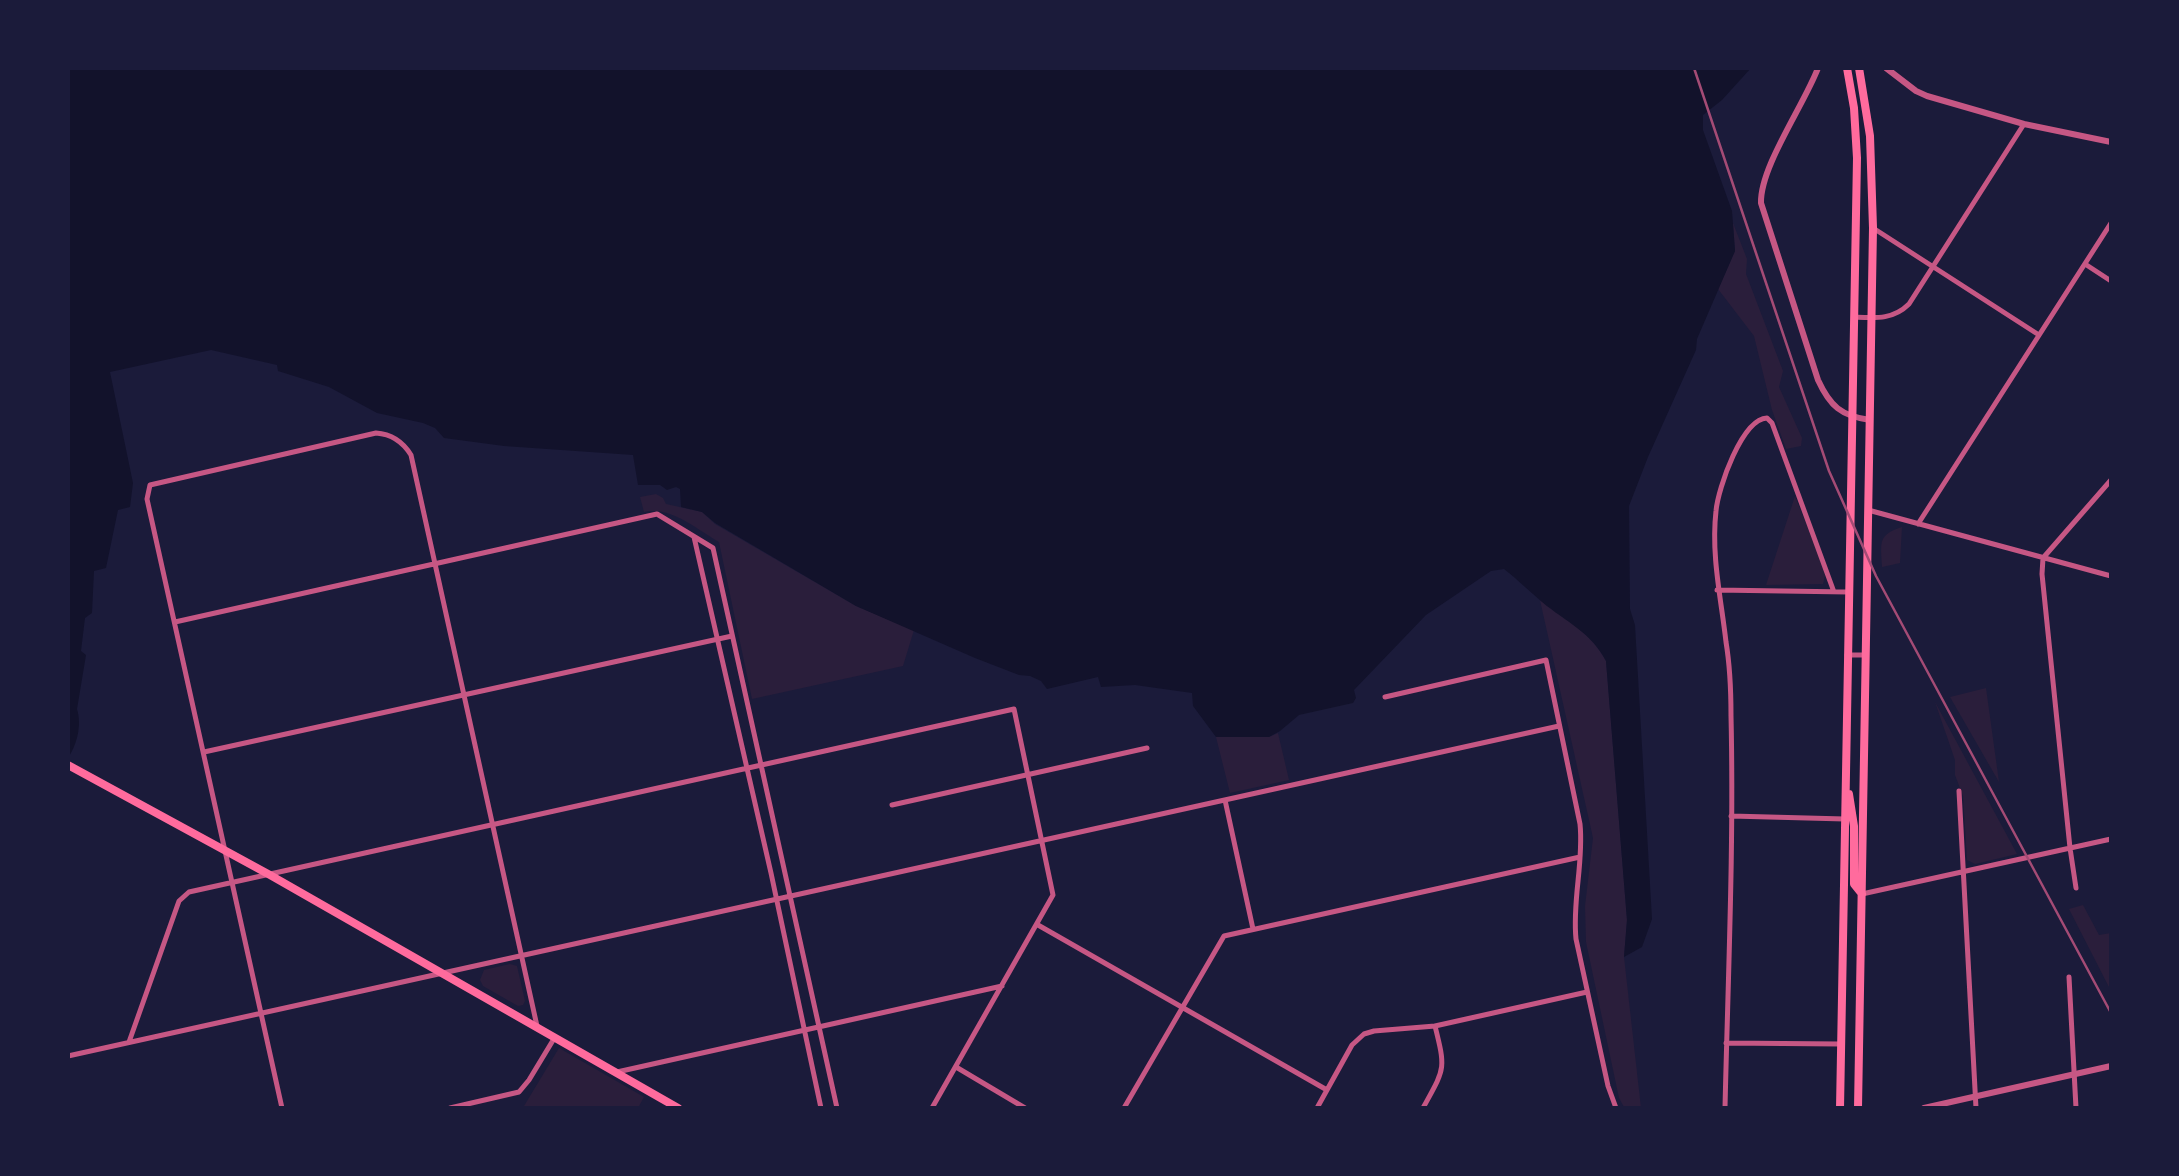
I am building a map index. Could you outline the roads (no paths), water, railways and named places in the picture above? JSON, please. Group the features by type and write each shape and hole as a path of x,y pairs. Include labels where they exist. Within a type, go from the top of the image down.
{"main road":[{"path":"1840,1108 1857,158 1847,68"},
{"path":"1858,1108 1873,228 1870,136 1859,68"},
{"path":"69,766 271,874 678,1108"},
{"path":"1846,766 1854,826 1854,884 1862,894"}],"street":[{"path":"1818,68 1767,172 1760,192 1761,203 1818,380 1826,397 1835,407 1852,417 1870,420"},
{"path":"1886,68 1916,92 1927,96 2024,124 2111,142"},
{"path":"1854,317 1872,318 1899,314 1909,304 2024,124"},
{"path":"1918,524 2111,223"},
{"path":"1873,228 2039,335"},
{"path":"2085,264 2111,281"},
{"path":"1725,1108 1731,816 1730,687 1727,643 1717,590 1714,539 1721,487 1748,429 1755,421 1766,418 1772,423 1834,592"},
{"path":"282,1108 147,499 150,485 376,433 393,438 406,446 411,454 537,1026"},
{"path":"2076,888 2042,574 2043,558 2111,481"},
{"path":"1868,510 2111,576"},
{"path":"175,622 657,514 713,548 837,1108"},
{"path":"694,537 719,639 821,1108"},
{"path":"1717,590 1848,592"},
{"path":"204,752 732,636"},
{"path":"1847,655 1866,655"},
{"path":"1385,697 1546,660 1580,824 1574,921 1608,1086 1616,1108"},
{"path":"129,1042 179,901 189,892 1014,709 1054,895 932,1108"},
{"path":"68,1056 1559,726"},
{"path":"892,805 1147,748"},
{"path":"1959,791 1976,1108"},
{"path":"1225,800 1253,929"},
{"path":"1731,816 1845,819"},
{"path":"1862,894 2111,839"},
{"path":"1124,1108 1224,936 1580,857"},
{"path":"1038,925 1327,1090"},
{"path":"2069,977 2076,1108"},
{"path":"617,1072 1002,986"},
{"path":"1317,1108 1352,1045 1357,1039 1374,1031 1435,1026 1587,992"},
{"path":"1423,1108 1444,1066 1435,1026"},
{"path":"450,1108 519,1091 529,1080 555,1037"},
{"path":"1726,1043 1840,1044"},
{"path":"1924,1108 2111,1066"},
{"path":"956,1067 1025,1108"}],"railway":[{"path":"1694,68 1829,471 1876,576 2111,1013"}]}
